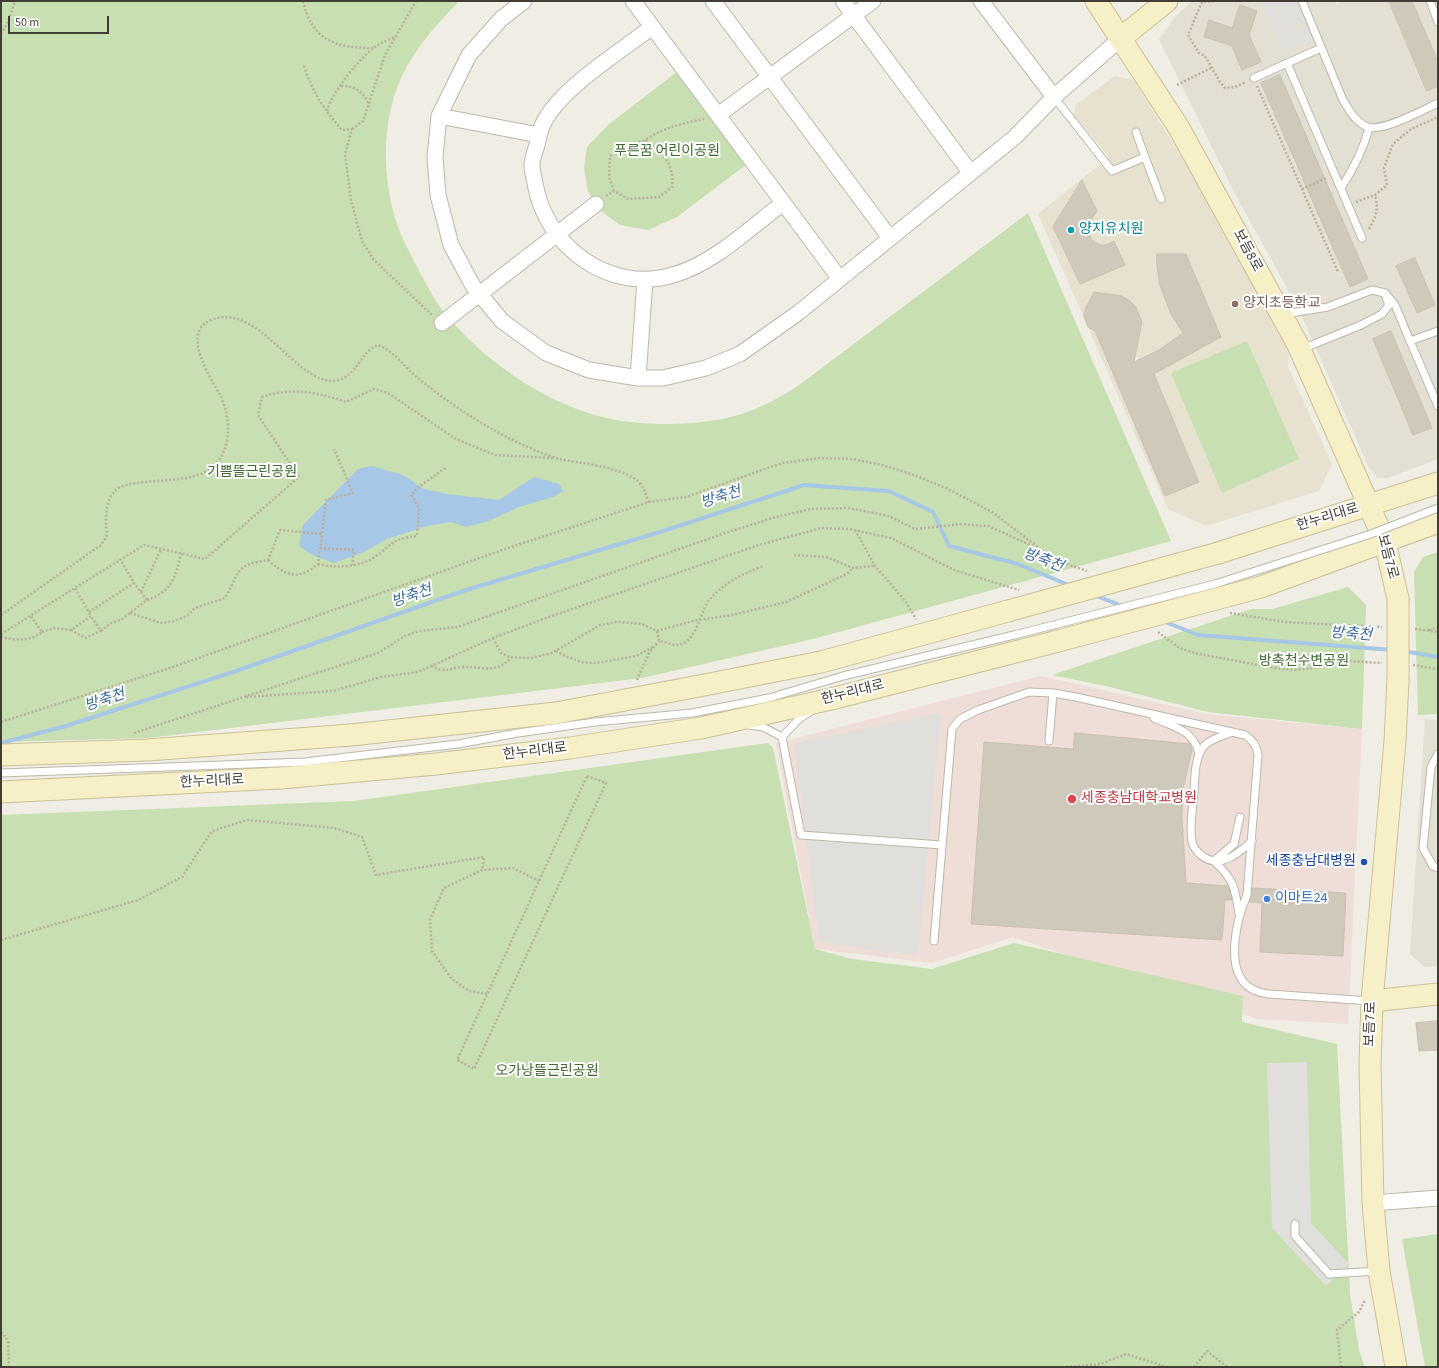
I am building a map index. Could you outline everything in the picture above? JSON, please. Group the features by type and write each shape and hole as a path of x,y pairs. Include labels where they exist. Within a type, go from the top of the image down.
{"street":[{"path":"524,1 501,20 469,55 439,116 435,157 438,195 451,245 472,286 502,321 546,354 589,370 638,378 663,378 706,368 740,354 798,313 1015,137 1054,97 1120,38 1167,1"},
{"path":"633,1 840,280"},
{"path":"713,1 890,238"},
{"path":"843,1 970,172"},
{"path":"718,115 873,1"},
{"path":"981,1 1054,97"},
{"name":"보듬8로","path":"1096,1 1179,128 1300,349 1372,510"},
{"path":"652,27 567,92 544,122 539,135 532,165 538,199 545,218 556,235 589,264 613,275 645,280 672,276 704,263 783,203"},
{"path":"439,116 539,135"},
{"path":"442,323 596,204"},
{"path":"638,378 645,280"},
{"name":"한누리대로","path":"1,755 147,750 351,735 556,713 671,692 821,662 1372,510 1438,483"},
{"name":"보듬7로","path":"1372,510 1385,542 1398,599 1402,672 1372,1001 1370,1065 1373,1203 1379,1271 1396,1367"},
{"path":"1385,542 1438,522"},
{"name":"한누리대로","path":"1,792 282,778 350,772 436,764 570,748 701,728 831,699 1261,587 1385,542"},
{"path":"1372,1001 1438,994"},
{"path":"1373,1203 1438,1198"}],"lane":[{"path":"1302,1 1343,100 1351,114 1368,128 1388,126 1438,103"},
{"path":"1430,1 1438,22"},
{"path":"1254,78 1321,48"},
{"path":"1287,63 1362,238"},
{"path":"1054,97 1112,171 1145,157"},
{"path":"1341,188 1352,172 1363,150 1368,128"},
{"path":"1136,132 1161,199"},
{"path":"1281,315 1328,307 1372,290 1385,293 1395,305 1438,406"},
{"path":"1300,349 1338,336 1382,314 1389,305 1385,293"},
{"path":"1410,342 1438,331"},
{"path":"1,773 305,762 458,744 518,732 595,722 692,713 769,698 843,676 1014,635 1215,584 1371,534 1438,508"},
{"path":"934,941 952,729 960,719 978,710 1029,692 1053,693 1232,732 1250,738 1257,749 1258,755 1247,895 1239,914"},
{"path":"1049,741 1053,693"},
{"path":"782,737 799,718 831,699"},
{"path":"1143,713 1189,735 1197,743 1199,754 1193,808 1192,841 1197,852 1210,861 1229,859 1239,853 1252,841"},
{"path":"729,722 763,727 782,737"},
{"path":"1199,754 1205,745 1232,732"},
{"path":"782,737 801,835 942,845"},
{"path":"1438,754 1431,766 1423,848 1433,866 1438,868"},
{"path":"1214,861 1234,844 1240,817"},
{"path":"1214,861 1223,870 1234,886 1239,914 1235,956 1239,975 1248,987 1255,991 1269,994 1372,1001"},
{"path":"1295,1224 1295,1236 1329,1274 1379,1271"}],"path":[{"path":"1,34 8,22 15,1"},
{"path":"303,1 306,12 315,30 331,43 353,48 373,48"},
{"path":"304,66 312,89 327,112 342,130 352,129 362,121 369,104 384,55 416,1"},
{"path":"1214,1 1202,2 1188,35 1199,53 1205,56 1211,68 1225,88 1235,87 1254,78 1338,272"},
{"path":"327,112 331,99 373,48 395,37"},
{"path":"1177,85 1211,68"},
{"path":"341,86 352,86 364,94 369,104"},
{"path":"645,140 662,153 674,174 672,186 659,197 628,199 614,191 609,177 610,156 628,145 645,140 659,131 679,124 718,115"},
{"path":"1348,205 1375,195 1387,185 1384,168 1393,144 1411,129 1438,117"},
{"path":"352,129 345,154 352,200 362,241 373,259 402,288 442,323"},
{"path":"1302,189 1335,174"},
{"path":"596,204 614,191"},
{"path":"1362,238 1367,237 1377,213 1375,195"},
{"path":"1,615 101,544 107,537 108,504 111,495 118,488 141,482 180,480 192,477 208,471 217,462 225,449 228,433 228,421 219,394 209,378 201,359 199,337 202,327 209,321 220,317 231,318 249,325 278,345 305,370 318,378 327,380 338,380 348,375 356,368 360,358 371,348 378,345 387,348 417,378 472,418 503,436 557,458"},
{"path":"1,636 144,545 205,559 299,477 258,414 262,397 279,391 319,393 346,402 374,389 388,393 456,440 495,455 557,458 588,464 628,475 636,479 643,487 649,502"},
{"path":"268,560 280,571 292,574 308,573 318,564 326,500 354,492 334,449"},
{"path":"1,722 180,664 504,549 649,502 686,497 782,463 819,458 853,459 882,465 914,475 948,489 992,512 1055,560"},
{"path":"318,564 335,568 352,565 375,557 391,542 400,538 417,536 419,508 411,495 420,486 447,467"},
{"path":"128,735 378,653 412,633 457,627 725,534 811,509 848,508 889,516 915,529 951,526"},
{"path":"240,698 263,694 333,691 381,676 418,672 493,638 664,577 800,532 821,528 855,530 891,538 954,570 1022,591"},
{"path":"268,560 280,530 322,534"},
{"path":"855,530 875,566 906,602 917,620"},
{"path":"320,548 354,550 352,565"},
{"path":"141,593 161,549"},
{"path":"1,636 18,640 37,636 42,632 54,628 71,630 86,638 101,632 110,624 122,619 147,600 166,592 174,577 181,553"},
{"path":"794,555 826,557 853,568 875,566"},
{"path":"120,559 134,583 147,600"},
{"path":"130,613 161,623 174,621 187,616 195,608 225,598 233,584 236,573 247,564 268,560"},
{"path":"659,641 673,644 683,643 696,630 708,602 730,582 763,566"},
{"path":"493,638 502,653 512,657 531,658 556,651 600,625 617,622 642,624 657,631 700,620 760,609 795,599 847,574 853,568"},
{"path":"89,612 134,583"},
{"path":"75,588 101,632"},
{"path":"31,616 42,632"},
{"path":"71,630 91,616"},
{"path":"1426,630 1438,627"},
{"path":"657,631 659,641"},
{"path":"1156,631 1178,647 1194,653 1274,668 1294,670 1321,668 1346,661 1383,663"},
{"path":"556,651 581,662 596,663 636,656 653,647 659,641"},
{"path":"637,680 653,647"},
{"path":"431,666 448,672 460,667 489,670 498,667 512,657"},
{"path":"1402,672 1438,669"},
{"path":"588,776 606,783 474,1069 457,1060 539,881 588,776"},
{"path":"1,940 138,900 182,877 212,831 246,820 334,828 362,837 376,875 484,857 482,870"},
{"path":"487,994 470,990 451,978 432,951 430,920 444,888 482,870 513,868 539,881"},
{"path":"1341,1367 1336,1330 1359,1312 1365,1300"},
{"path":"1,1332 8,1340 9,1367"},
{"path":"1194,1367 1208,1351 1227,1367"},
{"path":"1066,1367 1101,1364 1126,1354 1167,1367"}],"shaded area":[{"path":"1192,1 1334,1 1337,4 1340,1 1389,1 1427,91 1438,86 1438,459 1388,478 1377,478 1369,468 1299,310 1233,190 1159,39 1174,18","holes":["1209,20 1249,35 1261,62 1242,70 1232,46 1204,37","1280,75 1321,172 1302,180 1261,83","1327,186 1368,279 1350,287 1309,194","1415,258 1435,305 1416,313 1396,266","1391,331 1431,428 1414,435 1373,339"]},
{"path":"1262,1 1296,1 1305,21 1290,27 1292,31 1307,25 1313,39 1283,52"},
{"path":"1412,1 1438,1 1438,62"},
{"name":"양지초등학교","path":"1115,76 1133,80 1225,225 1289,353 1288,367 1332,464 1319,491 1206,526 1168,509 1038,214 1109,157 1074,115 1076,104","holes":["1082,180 1097,211 1088,225 1091,239 1099,245 1106,245 1114,242 1124,265 1080,284 1053,227","1158,254 1186,254 1220,337 1154,374 1199,481 1165,496 1095,331 1088,327 1084,316 1085,309 1090,299 1101,293 1122,296 1130,301 1136,307 1142,322 1138,343 1130,353 1140,359 1159,350 1183,333 1171,313 1160,286 1157,267"]},
{"path":"1438,357 1438,398 1424,362"},
{"name":"세종충남대학교병원","path":"1041,676 1206,714 1362,729 1348,1024 1257,1019 1013,937 932,963 815,949 776,743"},
{"path":"941,713 918,956 819,942 794,743"},
{"path":"1425,719 1438,720 1438,966 1424,967 1410,954"},
{"path":"1307,1062 1311,1223 1349,1264 1326,1286 1272,1228 1267,1063"}],"green space":[{"name":"기쁨뜰근린공원","path":"1,1 459,1 434,28 412,57 394,95 387,132 386,169 388,188 399,230 433,296 449,318 465,336 502,368 522,382 566,404 588,413 611,419 648,424 688,423 727,418 746,413 766,404 798,386 1028,213 1171,541 813,639 642,678 148,738 1,742"},
{"name":"푸른꿈 어린이공원","path":"682,68 751,161 677,217 648,230 620,225 600,210 588,191 584,168 587,147 608,125"},
{"path":"1247,341 1299,459 1222,493 1171,373"},
{"path":"1438,552 1438,714 1418,715 1414,572 1423,557"},
{"name":"방축천수변공원","path":"1348,587 1366,605 1362,729 1208,712 1110,687 1052,675 1251,609 1272,609"},
{"name":"오가낭뜰근린공원","path":"768,743 773,748 815,949 852,959 932,969 1014,943 1243,996 1242,1022 1337,1044 1350,1294 1359,1350 1365,1367 1,1367 1,815 354,801"},
{"path":"1438,1234 1438,1367 1425,1367 1402,1239"}],"water":[{"path":"372,466 403,475 424,489 447,494 499,500 534,477 559,484 563,491 553,497 519,507 486,522 466,527 451,522 427,526 387,539 364,552 334,563 312,555 299,546 303,525 358,469"}],"building":[{"path":"1389,1 1412,1 1438,62 1438,86 1427,91"},
{"path":"1240,5 1257,11 1249,35 1261,62 1242,70 1232,46 1204,37 1209,20 1232,28"},
{"path":"1280,75 1368,279 1350,287 1261,83"},
{"name":"양지유치원","path":"1082,180 1097,211 1088,225 1091,239 1099,245 1106,245 1114,241 1125,265 1080,284 1053,227"},
{"path":"1157,254 1186,254 1221,337 1154,374 1199,482 1165,496 1095,331 1088,327 1084,316 1085,309 1094,292 1122,296 1130,301 1136,307 1142,322 1134,362 1159,350 1183,333 1171,314 1160,286 1157,267"},
{"path":"1415,258 1435,305 1417,313 1396,266"},
{"path":"1391,331 1432,428 1413,435 1373,339"},
{"path":"1075,733 1190,744 1192,750 1183,789 1182,817 1186,883 1228,886 1232,900 1225,900 1222,940 971,924 984,742 1073,749"},
{"path":"1253,888 1346,893 1343,956 1260,952 1262,903 1250,902"},
{"path":"1438,1021 1438,1050 1419,1051 1416,1023"}],"waterway":[{"name":"방축천","path":"1,743 66,726 236,671 466,590 660,532 804,485 889,491 933,512 949,546 1018,564 1071,586"},
{"name":"방축천","path":"1094,595 1138,612"},
{"name":"방축천","path":"1163,621 1198,635 1393,650"},
{"name":"방축천","path":"1404,651 1438,657"}],"place":[{"name":"양지유치원","path":"1071,230"},
{"name":"양지초등학교","path":"1235,304"},
{"name":"세종충남대학교병원","path":"1072,799"},
{"name":"세종충남대병원","path":"1364,862"},
{"name":"이마트24","path":"1267,899"}]}
